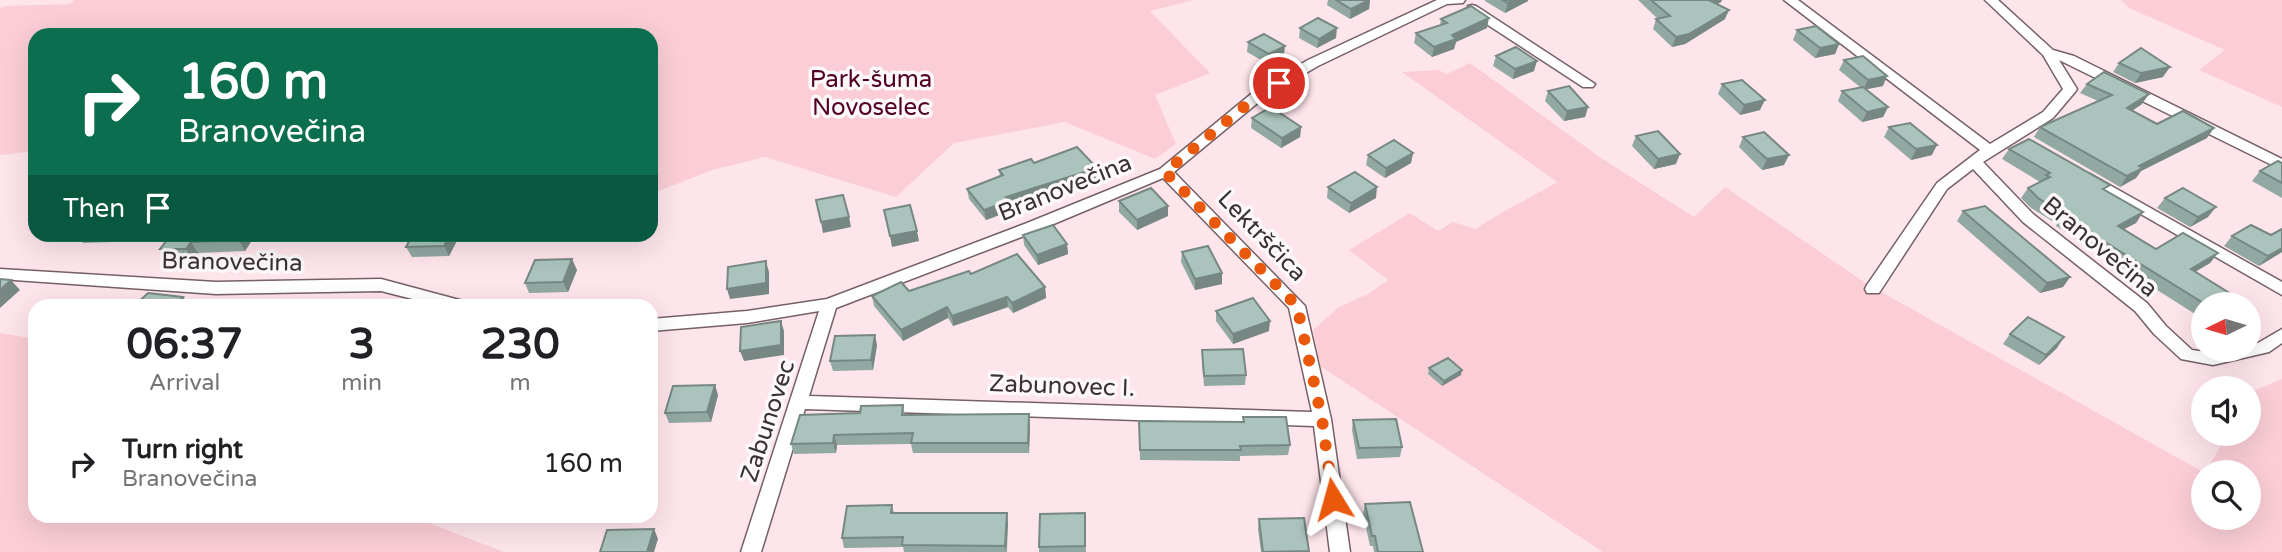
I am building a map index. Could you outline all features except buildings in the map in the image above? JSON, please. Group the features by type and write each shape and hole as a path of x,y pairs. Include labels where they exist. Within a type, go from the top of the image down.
{"street":[{"name":"Branovečina","path":"658,323 747,317 829,304 1032,227 1165,172 1261,93 1313,64 1445,1 1459,0 1588,84"},
{"path":"1790,0 1989,150"},
{"path":"1873,289 1942,186 1989,150 2020,139 2048,115 2070,89 2048,53 1991,0"},
{"path":"2048,53 2069,59 2282,166"},
{"name":"Branovečina","path":"1974,161 2028,218 2141,307 2160,330 2188,355 2213,359 2263,348 2282,335"},
{"name":"Branovečina","path":"2072,169 2282,289"},
{"name":"Lektrščica","path":"1165,172 1297,306 1322,419 1340,552"},
{"name":"Branovečina","path":"0,274 216,288 381,285 434,299"},
{"name":"Zabunovec","path":"751,552 801,402 829,304"},
{"name":"Zabunovec I.","path":"801,402 1322,419"}],"green space":[{"name":"Park-šuma Novoselec","path":"74,0 1194,0 1150,11 1210,73 1155,95 1176,144 1155,159 1065,122 954,143 896,197 765,157 712,170 658,191 658,28 28,28 28,152 0,155 0,8 70,4"},
{"path":"2121,0 2282,0 2282,107 2199,70 2225,50 2129,8"},
{"path":"1470,63 1601,158 1694,217 1725,187 1867,284 2191,465 2191,530 2261,530 2261,460 2213,460 2220,446 2261,446 2261,388 2282,379 2282,552 1603,552 1320,366 1313,330 1339,307 1368,294 1388,280 1349,250 1410,213 1438,231 1453,222 1476,229 1557,182 1402,72 1438,70 1447,74"},
{"path":"0,333 28,338 28,523 429,523 504,552 0,552"}],"route":[{"path":"1279,83 1261,93 1165,172 1297,306 1322,419 1333,499"}]}
